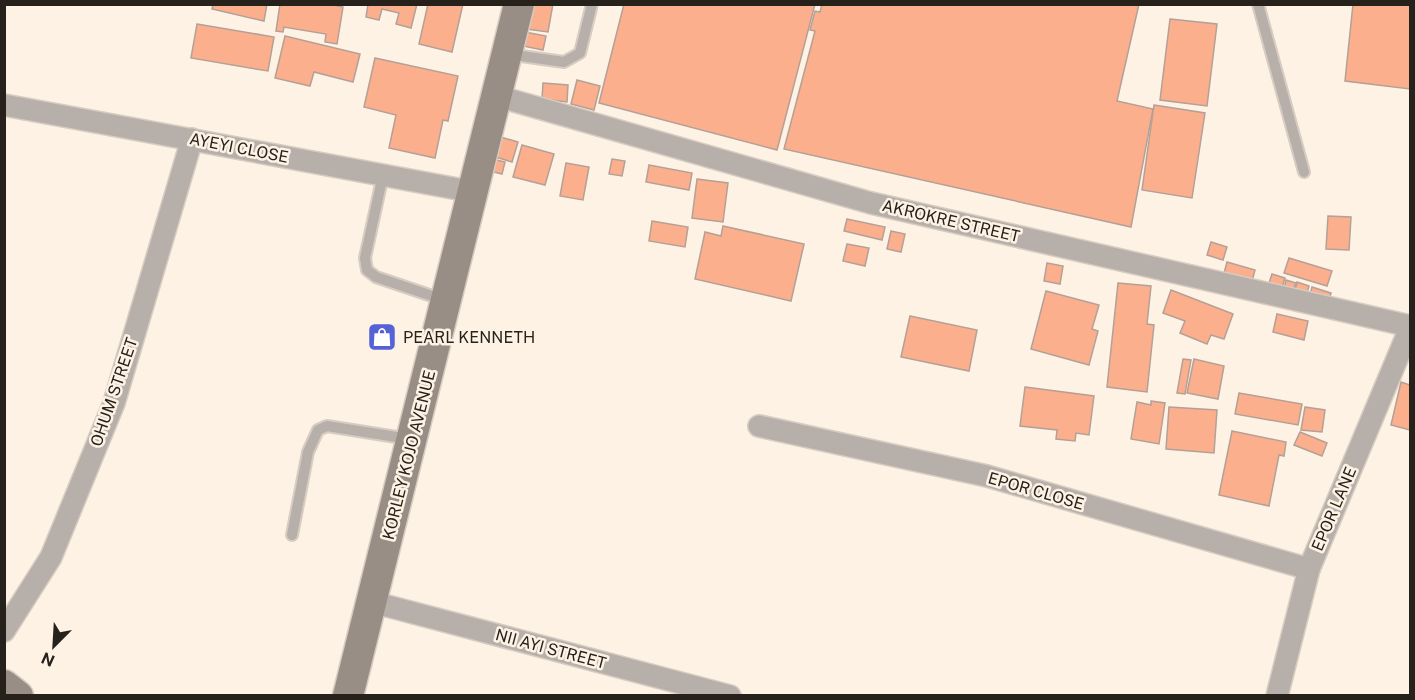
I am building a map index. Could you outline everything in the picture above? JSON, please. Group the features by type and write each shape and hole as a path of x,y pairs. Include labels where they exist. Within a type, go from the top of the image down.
{"street":[{"name":"KORLEY KOJO AVENUE","path":"348,696 519,4"},
{"name":"AKROKRE STREET","path":"497,96 871,203 1410,327"},
{"name":"AYEYI CLOSE","path":"4,105 474,192"},
{"name":"OHUM STREET","path":"4,631 51,557 114,404 192,139"},
{"name":"EPOR LANE","path":"1277,696 1309,568 1410,327"},
{"name":"EPOR CLOSE","path":"759,426 987,476 1309,568"},
{"name":"NII AYI STREET","path":"372,603 729,696"},
{"path":"4,685 18,696"}],"lane":[{"path":"507,54 564,62 580,53 592,4"},
{"path":"1258,4 1304,172"},
{"path":"383,175 365,258 367,270 376,278 447,301"},
{"path":"292,535 308,452 318,430 327,426 413,440"}],"building":[{"path":"213,4 267,4 264,21 212,9"},
{"path":"280,4 328,4 343,7 337,44 325,42 326,34 284,27 283,32 276,31"},
{"path":"368,4 417,4 411,28 396,24 399,13 382,9 379,20 366,17"},
{"path":"428,4 463,4 452,52 419,44"},
{"path":"531,4 553,4 548,32 527,29"},
{"path":"624,4 815,4 777,150 599,103"},
{"path":"822,4 1139,4 1117,101 1153,109 1131,227 784,149 815,31 810,30 815,11 820,12"},
{"path":"1353,4 1410,4 1410,89 1345,81"},
{"path":"1170,19 1217,24 1207,106 1160,100"},
{"path":"197,24 274,37 268,71 191,58"},
{"path":"525,32 546,36 543,50 523,46"},
{"path":"285,36 360,54 353,82 314,72 310,86 275,78"},
{"path":"375,58 458,76 448,121 443,120 435,158 389,148 396,115 364,107"},
{"path":"577,80 600,86 594,110 571,104"},
{"path":"543,83 568,85 567,102 542,99"},
{"path":"1154,105 1205,113 1192,198 1142,190"},
{"path":"494,135 518,142 512,162 489,155"},
{"path":"522,145 554,154 545,185 513,177"},
{"path":"489,158 505,162 502,174 486,170"},
{"path":"612,159 625,161 622,176 609,174"},
{"path":"566,163 589,167 583,200 560,196"},
{"path":"649,165 692,173 689,190 646,182"},
{"path":"697,179 728,183 723,222 692,218"},
{"path":"1328,216 1351,217 1349,250 1326,249"},
{"path":"847,219 885,227 882,240 844,231"},
{"path":"652,221 688,227 685,247 649,241"},
{"path":"723,226 804,244 791,301 695,279 705,232 721,236"},
{"path":"891,231 905,234 901,252 887,249"},
{"path":"1211,242 1227,247 1223,260 1207,255"},
{"path":"847,244 869,248 865,266 843,261"},
{"path":"1289,258 1332,271 1327,286 1284,273"},
{"path":"1227,262 1255,270 1251,285 1223,277"},
{"path":"1047,263 1063,266 1060,284 1044,281"},
{"path":"1272,274 1285,278 1281,291 1268,286"},
{"path":"1286,280 1296,283 1293,291 1284,289"},
{"path":"1297,282 1309,286 1307,293 1295,290"},
{"path":"1118,283 1151,286 1147,324 1154,325 1147,392 1107,387"},
{"path":"1312,287 1331,293 1329,300 1310,295"},
{"path":"1171,290 1233,314 1224,339 1211,335 1207,344 1180,333 1185,321 1163,313"},
{"path":"1046,291 1099,305 1092,329 1098,331 1089,365 1031,349"},
{"path":"1277,314 1308,321 1304,340 1273,332"},
{"path":"910,316 977,330 969,371 901,357"},
{"path":"1183,359 1191,360 1185,394 1177,393"},
{"path":"1194,359 1224,366 1218,399 1187,393"},
{"path":"1401,382 1410,385 1410,430 1391,425"},
{"path":"1025,387 1094,396 1089,435 1076,433 1075,441 1056,439 1057,430 1020,426"},
{"path":"1239,393 1302,404 1298,425 1235,414"},
{"path":"1151,401 1165,403 1159,444 1131,439 1137,402 1151,405"},
{"path":"1169,407 1217,410 1214,453 1166,449"},
{"path":"1305,407 1325,410 1322,432 1301,430"},
{"path":"1232,431 1286,442 1284,456 1279,455 1269,506 1219,495"},
{"path":"1300,432 1327,443 1322,456 1294,445"}],"place":[{"name":"PEARL KENNETH","path":"382,337"}]}
